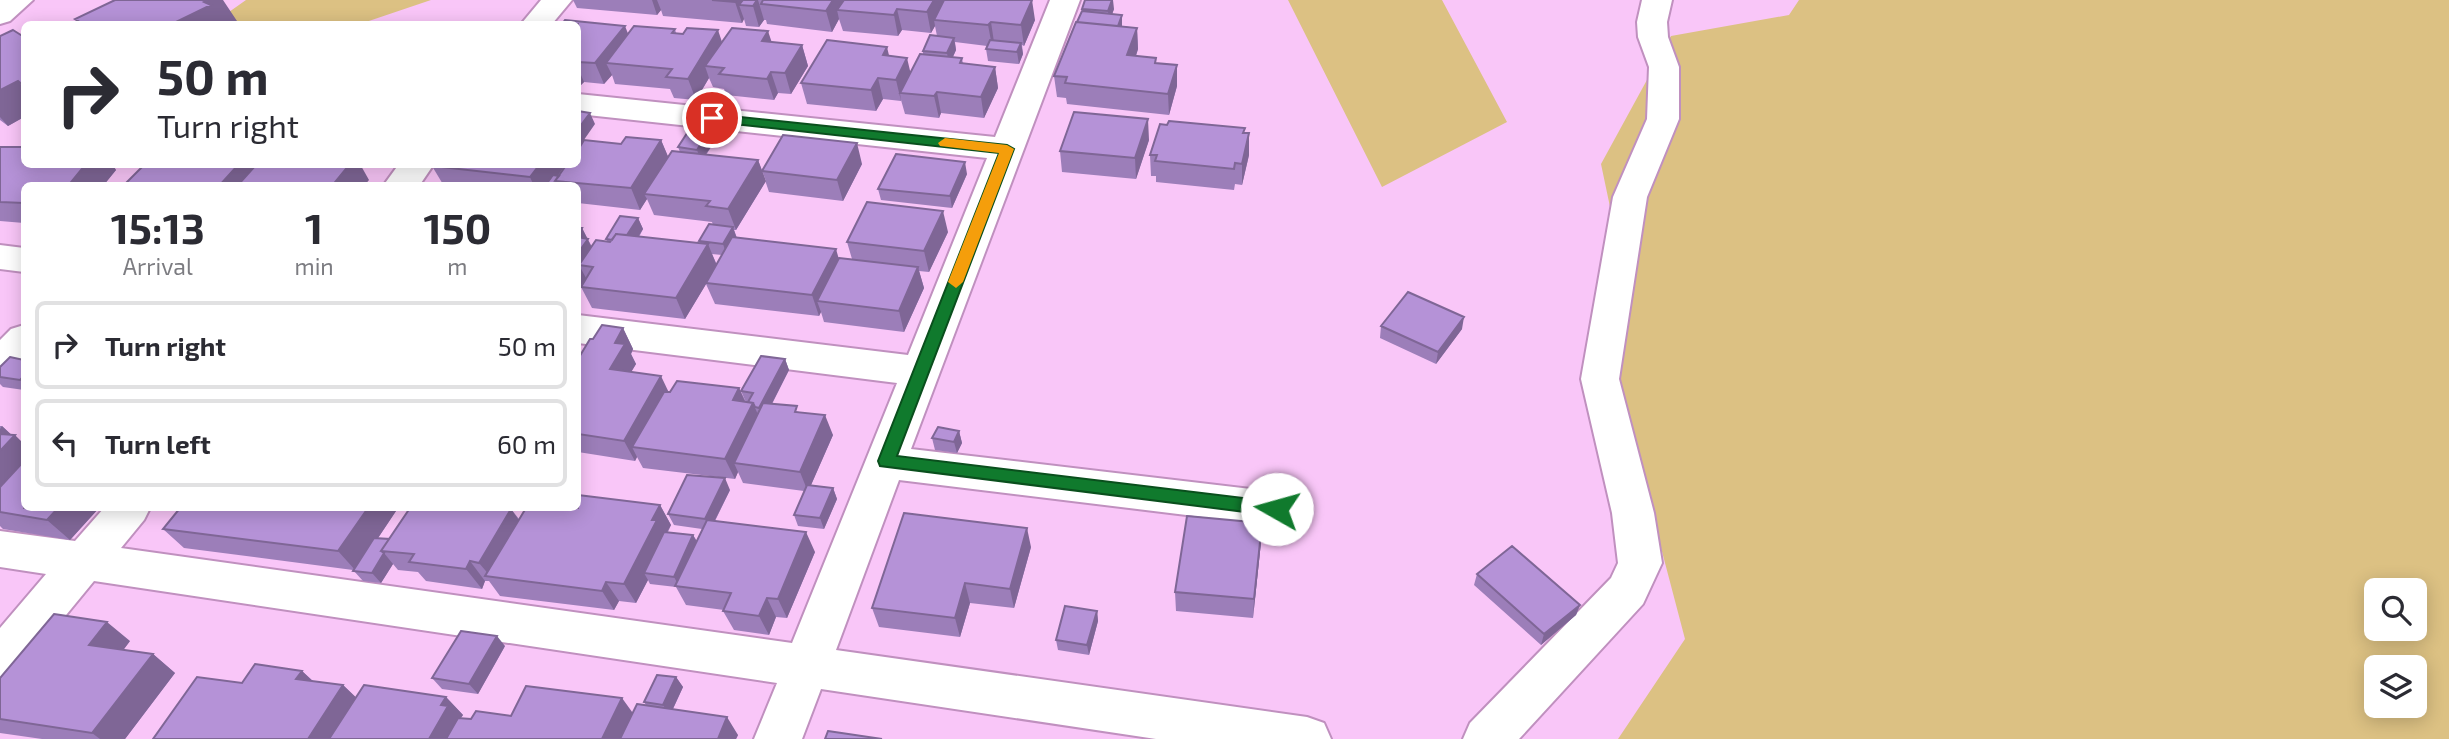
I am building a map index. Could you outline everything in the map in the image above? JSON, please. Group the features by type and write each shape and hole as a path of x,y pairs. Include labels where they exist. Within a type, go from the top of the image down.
{"street":[{"path":"0,15 18,0"},
{"path":"538,21 556,0"},
{"path":"778,739 1065,0"},
{"path":"1487,739 1627,591 1640,563 1633,513 1600,379 1630,197 1663,119 1664,67 1653,37 1652,22 1657,0"},
{"path":"581,104 1007,149"},
{"path":"403,182 415,168"},
{"path":"0,257 21,260"},
{"path":"581,329 921,371"},
{"path":"0,363 21,343"},
{"path":"886,461 1277,509"},
{"path":"0,661 126,511"},
{"path":"0,549 1307,739"}],"shaded area":[{"path":"246,0 431,0 369,21 216,21"},
{"path":"1288,0 1442,0 1507,122 1382,187"},
{"path":"1799,0 2449,0 2449,739 1618,739 1685,639 1608,346 1630,302 1601,164 1671,36 1789,15"}],"building":[{"path":"115,0 208,0 204,2 211,5 178,21 75,19"},
{"path":"743,0 757,0 753,6 739,5"},
{"path":"763,0 833,0 826,11 761,4"},
{"path":"844,0 934,0 927,12 897,9 894,15 837,10"},
{"path":"944,0 1032,0 1021,25 991,22 988,25 934,20"},
{"path":"1085,0 1112,0 1108,11 1082,9"},
{"path":"1082,11 1122,15 1118,26 1077,22"},
{"path":"581,22 625,26 595,63 581,62"},
{"path":"1076,22 1137,28 1127,55 1156,58 1155,63 1177,65 1168,94 1065,83 1067,77 1054,76"},
{"path":"634,26 675,29 672,33 683,34 687,28 718,30 688,79 666,77 672,69 606,63"},
{"path":"732,28 768,31 762,41 802,45 785,73 771,72 767,79 719,74 724,68 705,66"},
{"path":"13,30 21,35 21,84 18,81 0,90 0,36"},
{"path":"930,35 954,38 947,53 923,51"},
{"path":"827,40 887,47 883,55 907,58 896,80 878,78 871,90 801,83"},
{"path":"990,40 1021,43 1017,52 986,49"},
{"path":"920,54 962,58 960,63 995,67 981,97 937,92 934,96 900,93"},
{"path":"581,112 590,113 581,125"},
{"path":"1074,112 1148,119 1135,158 1060,151"},
{"path":"1169,121 1245,128 1243,133 1249,133 1242,164 1235,163 1234,169 1155,161 1157,155 1150,155 1160,124 1167,125"},
{"path":"693,124 712,126 697,150 678,147"},
{"path":"783,135 857,143 837,180 762,171"},
{"path":"626,137 661,140 631,188 555,181 564,168 581,168 581,145 584,140 621,144"},
{"path":"0,147 21,147 21,168 83,168 71,182 21,182 21,203 0,202"},
{"path":"672,151 758,160 728,209 706,206 710,201 644,194"},
{"path":"896,154 965,162 950,196 878,189"},
{"path":"141,168 235,168 223,182 127,182"},
{"path":"253,168 347,168 335,182 241,182"},
{"path":"450,168 537,168 530,177"},
{"path":"553,175 559,176 556,182 548,182"},
{"path":"867,202 943,211 924,251 847,242"},
{"path":"620,216 638,218 627,235 616,234 612,240 606,239"},
{"path":"709,224 733,227 723,244 699,241"},
{"path":"616,234 708,244 676,298 581,287 593,267 581,265 581,262 596,240 610,242"},
{"path":"732,237 836,249 812,295 706,283"},
{"path":"581,238 588,239 581,249"},
{"path":"839,258 918,267 899,311 817,301"},
{"path":"1408,292 1464,317 1438,352 1381,326"},
{"path":"602,325 623,328 615,343 625,344 610,369 661,376 624,441 581,434 581,354 590,339 593,339"},
{"path":"761,356 785,359 759,408 748,402 753,393 741,391"},
{"path":"10,357 21,359 21,379 0,377 0,367"},
{"path":"677,381 739,388 733,400 753,403 725,459 632,447 664,392 670,392"},
{"path":"763,403 797,406 795,412 825,415 800,472 734,463"},
{"path":"938,427 959,431 954,442 932,438"},
{"path":"0,434 15,435 0,451"},
{"path":"21,464 21,511 55,511 47,520 0,512 0,487"},
{"path":"687,475 725,478 705,519 668,514"},
{"path":"807,485 833,488 820,518 794,515"},
{"path":"581,495 660,505 652,520 657,520 624,584 606,582 602,591 485,576 524,511 581,511"},
{"path":"178,511 366,511 338,551 163,529"},
{"path":"408,511 510,511 479,563 470,561 466,569 409,562 414,554 381,551"},
{"path":"904,513 1027,528 1010,589 965,583 955,618 872,608"},
{"path":"1187,516 1262,523 1254,599 1175,592"},
{"path":"707,520 806,532 778,599 767,598 759,616 723,611 731,593 675,586"},
{"path":"664,532 693,535 674,577 644,573"},
{"path":"374,538 389,539 372,573 353,571"},
{"path":"1512,546 1580,605 1544,634 1477,574"},
{"path":"1065,606 1097,611 1087,645 1056,640"},
{"path":"54,614 107,622 89,645 153,654 92,733 0,719 0,678"},
{"path":"461,631 497,636 469,684 432,678"},
{"path":"255,664 302,671 296,679 343,685 308,739 153,739 197,677 242,683"},
{"path":"657,675 676,677 663,705 644,702"},
{"path":"364,685 446,697 441,705 448,706 429,739 329,739"},
{"path":"526,686 622,698 602,739 446,739 458,718 471,719 476,711 511,716"},
{"path":"637,704 727,717 718,739 620,739"},
{"path":"828,731 882,739 825,739"}],"slow traffic":[{"path":"945,143 1007,149 956,282"}],"route":[{"path":"712,118 1007,149 886,461 1277,509"}]}
